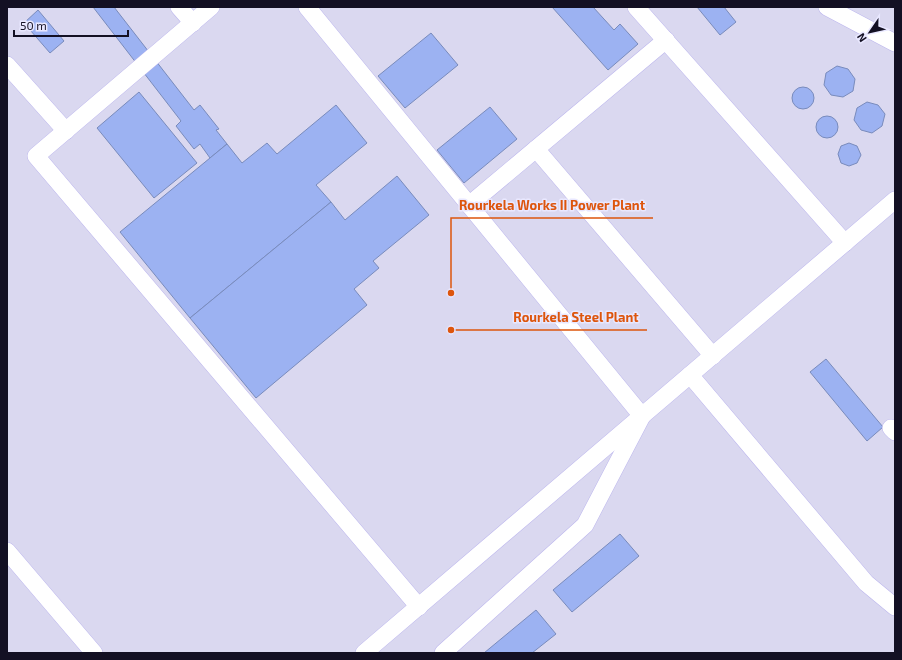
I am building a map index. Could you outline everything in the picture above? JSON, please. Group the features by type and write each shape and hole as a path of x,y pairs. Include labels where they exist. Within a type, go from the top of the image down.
{"street":[{"path":"179,7 193,23"},
{"path":"211,7 36,156 418,607"},
{"path":"307,7 642,416"},
{"path":"636,7 845,243"},
{"path":"827,7 895,43"},
{"path":"469,204 666,40"},
{"path":"7,65 66,131"},
{"path":"536,149 713,356"},
{"path":"364,653 895,200"},
{"path":"690,375 866,582 895,607"},
{"path":"450,651 585,525 642,416"},
{"path":"7,551 94,653"}],"shaded area":[{"path":"7,7 895,7 895,653 7,653"}],"building":[{"path":"93,7 114,7 194,110 200,105 219,129 216,130 227,144 210,158 200,144 194,149 176,126 181,121"},
{"path":"552,7 593,7 614,30 620,24 638,44 608,70"},
{"path":"697,7 724,7 736,22 720,35"},
{"path":"38,10 64,41 50,53 24,23"},
{"path":"431,33 458,65 405,108 378,76"},
{"path":"837,66 848,69 855,79 853,91 843,97 831,95 824,85 826,73"},
{"path":"803,87 811,90 814,98 811,106 803,109 795,106 792,98 795,90"},
{"path":"139,92 197,163 154,198 97,128"},
{"path":"867,102 878,105 885,114 882,126 872,133 861,130 854,120 857,108"},
{"path":"336,105 367,143 316,185 331,202 190,318 120,232 227,144 242,163 267,143 277,154"},
{"path":"490,107 517,139 464,183 437,150"},
{"path":"827,116 835,119 838,127 835,135 827,138 819,135 816,127 819,119"},
{"path":"849,143 857,146 861,155 857,163 849,166 841,163 838,154 841,146"},
{"path":"397,176 429,215 373,261 379,268 354,289 367,305 256,398 190,318 331,202 345,220"},
{"path":"826,359 883,427 867,441 810,372"},
{"path":"620,534 639,556 572,612 553,590"},
{"path":"536,610 556,634 532,653 484,653"}],"place":[{"name":"Rourkela Works II Power Plant","path":"451,293"},
{"name":"Rourkela Steel Plant","path":"451,330"}]}
